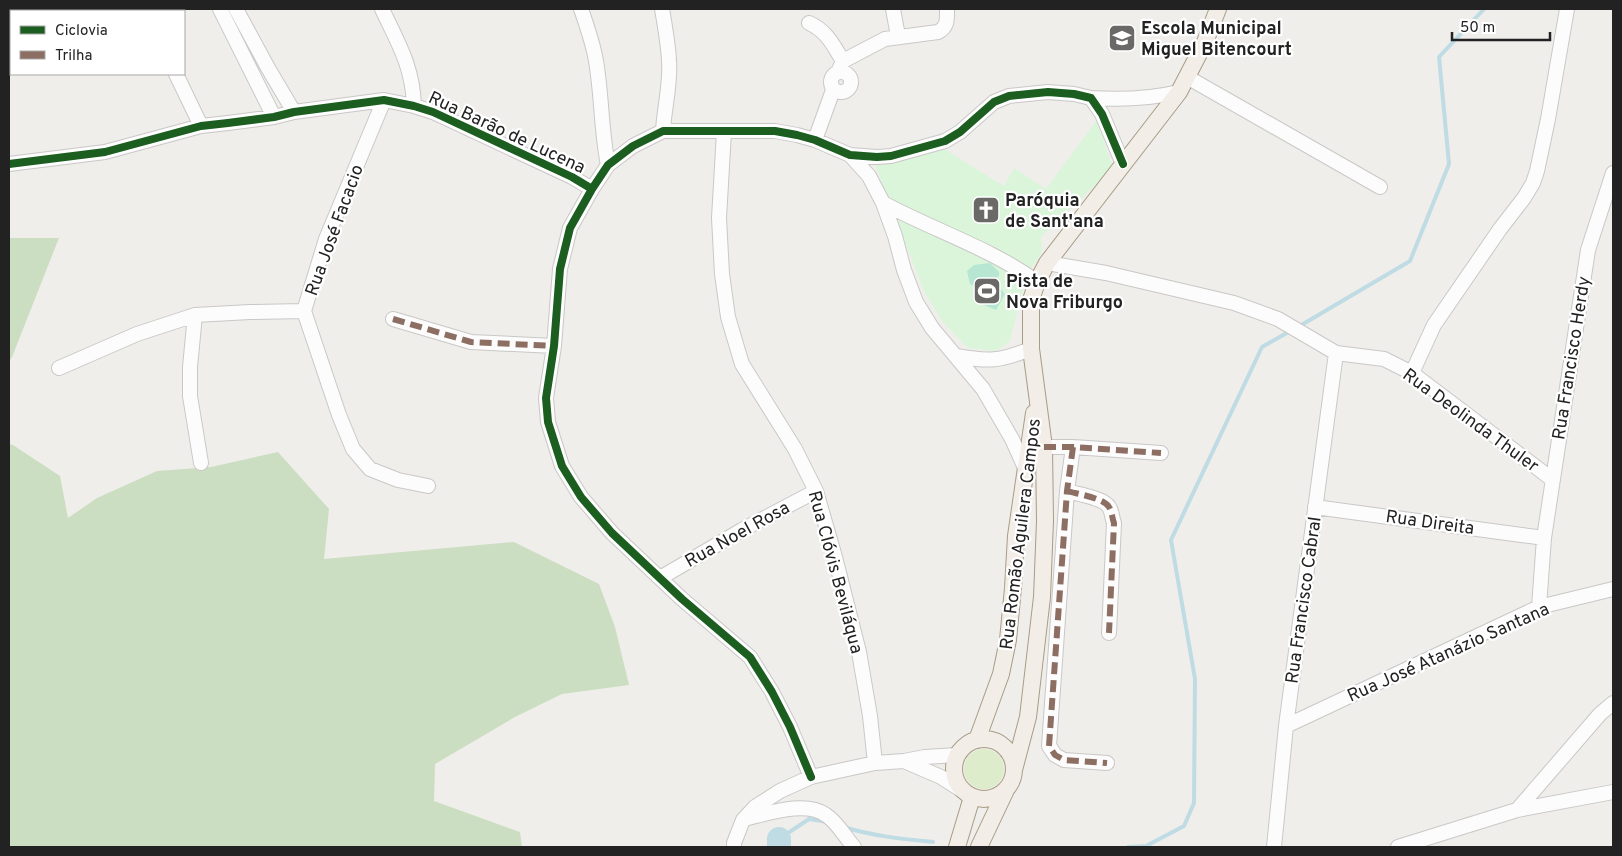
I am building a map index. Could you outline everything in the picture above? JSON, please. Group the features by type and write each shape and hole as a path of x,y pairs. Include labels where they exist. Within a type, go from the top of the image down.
{"main road":[{"path":"1037,399 1031,349 1032,300 1037,282 1047,263 1179,92 1205,42 1218,9"},
{"name":"Rua Romão Aguilera Campos","path":"1014,770 1028,717 1042,597 1045,521 1044,447 1037,399"},
{"name":"Rua Romão Aguilera Campos","path":"977,740 1001,674 1008,640 1016,536 1037,399"},
{"path":"979,847 1012,781 1014,770 1012,758 1006,748 995,741 983,739 965,745 954,761 954,774 967,794 987,799 998,796 1006,790"},
{"path":"957,847 967,794"}],"street":[{"path":"220,9 274,117"},
{"path":"236,9 294,112"},
{"path":"382,9 398,41 412,78 414,106"},
{"path":"581,9 593,44 596,61 603,141 608,165"},
{"path":"662,9 669,60 669,78 662,131"},
{"path":"893,9 898,36"},
{"path":"840,66 885,39 938,32 947,24 947,9"},
{"path":"1412,373 1434,325 1533,183 1538,171 1567,9"},
{"path":"809,22 819,27 826,34 840,66 850,78 851,85 847,91 840,93 833,90 815,140"},
{"path":"176,75 201,126"},
{"path":"1187,77 1380,188"},
{"path":"850,155 891,156 946,141 960,132 994,102 1009,96 1048,92 1116,100 1137,99 1179,92"},
{"path":"1091,98 1102,114 1123,164"},
{"name":"Rua Barão de Lucena","path":"9,164 105,152 201,126 384,100 434,112 523,153 592,189 608,165 633,146 662,131 775,131 797,134 850,155"},
{"name":"Rua José Facacio","path":"384,100 326,239 304,311 339,415 353,449 370,470 398,480 428,486"},
{"name":"Rua Clóvis Beviláqua","path":"724,132 719,218 722,274 728,317 742,364 795,448 816,490 859,652 870,716 874,763"},
{"path":"850,155 869,176 883,203 916,302 932,328 983,389 1012,439 1025,468"},
{"name":"Rua Francisco Herdy","path":"1539,607 1544,538 1588,250 1613,173"},
{"path":"592,189 570,228 560,269 554,346 546,398 548,422 562,466 581,497 606,526 660,578 750,657 772,692 790,727 811,777"},
{"path":"883,203 1025,273 1037,282"},
{"name":"Rua Deolinda Thuler","path":"1047,263 1106,273 1234,302 1278,319 1336,353 1384,359 1412,373 1553,480"},
{"path":"60,368 137,334 195,316 304,311"},
{"path":"195,316 190,367 190,396 195,436 202,463"},
{"path":"392,319 471,342 554,346"},
{"path":"956,356 980,360 996,360 1031,349"},
{"name":"Rua Francisco Cabral","path":"1274,847 1286,726 1336,353"},
{"path":"1044,447 1161,453"},
{"path":"1073,447 1067,491 1049,746 1055,755 1064,760 1107,763"},
{"name":"Rua Noel Rosa","path":"660,578 742,530 816,490"},
{"path":"1067,491 1101,500 1108,505 1114,523 1109,633"},
{"name":"Rua Direita","path":"1315,507 1544,538"},
{"name":"Rua José Atanázio Santana","path":"1286,726 1539,607 1613,589"},
{"path":"1517,810 1600,714 1613,703"},
{"path":"734,847 743,820 755,807 780,791 811,777 874,763 957,755"},
{"path":"904,761 941,777 967,794"},
{"path":"1398,847 1517,810 1613,792"},
{"path":"743,820 804,808 817,810 835,822 854,847"}],"green space":[{"path":"1097,120 1113,168 1041,237 1042,252 1026,276 1010,341 996,351 968,348 942,321 924,291 874,162 941,147 1004,186 1014,168 1046,189"},
{"path":"9,238 59,238 9,362"},
{"path":"990,263 999,272 999,276 987,283 988,286 995,282 1005,294 996,310 979,303 977,288 970,284 967,271 974,265"},
{"path":"9,444 60,476 68,518 97,498 157,471 211,467 278,452 329,509 324,559 514,542 599,584 615,627 629,685 562,694 515,717 435,764 434,801 520,832 522,847 9,847"},
{"path":"988,749 995,752 1001,758 1004,769 1003,777 995,786 988,789 980,789 973,786 965,777 964,765 967,758 976,750"}],"waterway":[{"path":"1298,327 1410,261 1449,164 1439,57 1484,9"},
{"path":"1128,847 1146,846 1184,826 1194,803 1195,679 1171,540 1262,347 1292,330"},
{"path":"779,839 809,819 828,822"},
{"path":"844,827 877,835 933,842"},
{"path":"779,839 779,847"}],"marked path":[{"path":"393,319 471,342 554,346"},
{"path":"1044,447 1161,453"},
{"path":"1073,447 1067,491 1049,746 1055,755 1064,760 1107,763"},
{"path":"1067,491 1102,501 1109,507 1114,523 1109,633"}],"cycle path":[{"path":"811,777 790,727 772,692 750,657 682,599 612,533 581,497 562,466 548,422 546,398 554,346 560,269 570,228 608,165 633,146 663,131 775,131 815,140 850,155 891,156 945,141 960,132 994,102 1009,96 1048,92 1074,94 1091,98 1102,114 1123,164"},
{"path":"9,164 105,152 201,126 384,100 433,112 572,177 592,189"}],"place":[{"name":"Escola Municipal Miguel Bitencourt","path":"1122,38"},
{"name":"Paróquia de Sant'ana","path":"986,210"},
{"name":"Pista de Nova Friburgo","path":"987,291"}]}
